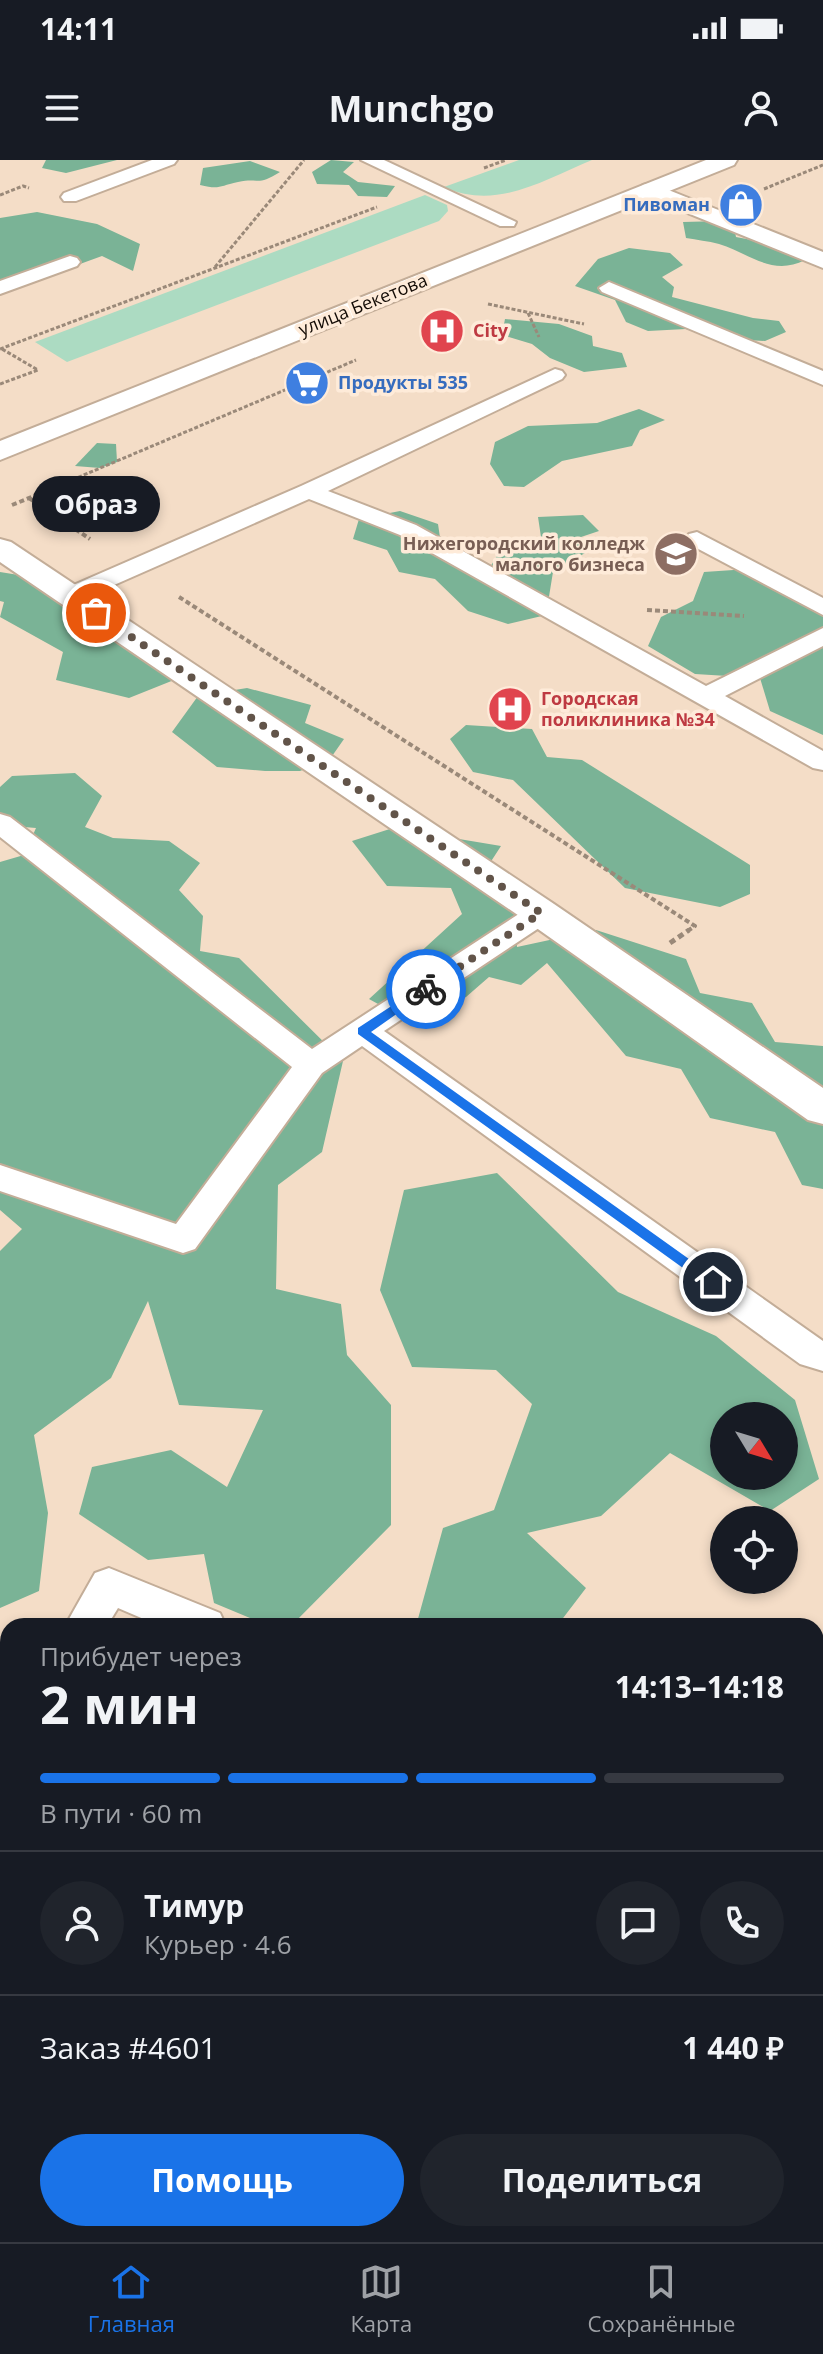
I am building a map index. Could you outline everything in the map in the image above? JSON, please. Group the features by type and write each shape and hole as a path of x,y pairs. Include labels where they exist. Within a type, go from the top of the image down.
{"main road":[{"name":"улица Бекетова","path":"434,251 663,160"},
{"name":"улица Бекетова","path":"0,451 726,160"},
{"path":"651,190 819,256"},
{"path":"0,548 541,913 823,1109"}],"lane":[{"path":"70,197 168,160"},
{"path":"370,160 507,222"},
{"path":"0,288 70,262"},
{"path":"609,288 823,379"},
{"path":"71,595 309,491 555,375"},
{"path":"309,491 408,530 823,762"},
{"path":"697,539 823,608"},
{"path":"708,695 823,636"},
{"path":"0,823 311,1065"},
{"path":"0,1178 183,1240 311,1065 541,913"},
{"path":"362,1031 813,1354 823,1356"},
{"path":"90,1618 109,1586 187,1618"}],"path":[{"path":"214,269 304,160"},
{"path":"1,349 506,160"},
{"path":"771,186 823,165"},
{"path":"479,306 490,304 596,327"},
{"path":"0,384 40,371 1,349"},
{"path":"147,436 157,443"},
{"path":"28,497 695,926 627,973"},
{"path":"638,610 746,616"}],"green space":[{"path":"46,160 117,160 66,173 42,168"},
{"path":"331,160 354,162 343,172 358,182 395,186 387,197 358,196 349,185 317,184 312,172"},
{"path":"519,160 592,160 538,184 501,194 464,194 444,187"},
{"path":"250,161 280,172 262,180 216,187 200,185 203,168"},
{"path":"425,195 447,205 448,211 439,221 67,362 35,342"},
{"path":"37,212 97,224 140,244 133,271 102,256 36,280 0,284 0,218"},
{"path":"721,221 734,227 736,237 779,245 805,260 793,265 771,265 719,244 686,238 683,222"},
{"path":"629,248 670,253 683,265 662,277 674,287 672,297 753,318 779,321 786,332 765,341 711,338 686,329 648,331 626,322 615,300 575,286 598,259"},
{"path":"505,319 559,324 592,336 593,346 622,353 627,367 584,372 550,358 532,344 502,335"},
{"path":"639,409 665,420 640,430 632,446 562,461 524,487 504,486 490,464 495,442 528,426 597,423"},
{"path":"97,443 116,444 117,462 100,468 75,466"},
{"path":"400,511 438,524 443,558 489,569 498,554 541,537 538,517 583,515 599,531 581,537 585,553 553,572 546,615 508,624 468,611 435,579 399,572 387,550 353,539 359,519"},
{"path":"763,568 823,613 823,735 770,711 760,678 695,674 648,646 661,617 693,601 704,572"},
{"path":"0,572 31,577 44,594 96,606 174,680 129,698 56,680 63,652 0,617 4,602 0,601"},
{"path":"247,688 311,705 305,723 344,739 330,759 300,771 265,771 217,767 172,732 198,696"},
{"path":"466,725 532,729 547,757 582,760 750,865 750,894 720,907 625,888 513,780 473,772 450,739"},
{"path":"75,773 102,796 85,827 113,838 169,841 200,863 179,890 203,916 200,951 239,958 343,1061 322,1152 278,1185 276,1289 341,1304 347,1355 391,1405 391,1525 299,1618 250,1618 214,1603 204,1554 148,1560 79,1514 92,1467 171,1450 227,1487 263,1410 179,1405 148,1301 111,1378 34,1435 48,1513 39,1591 0,1608 0,1251 22,1229 0,1210 0,862 24,855 36,828 0,825 0,787 12,776"},
{"path":"393,828 501,846 475,886 515,912 517,947 596,930 686,959 700,993 752,1003 775,1042 823,1046 823,1189 802,1185 775,1132 710,1118 681,1069 626,1056 547,963 521,985 489,977 466,997 407,1020 369,999 462,914 451,888 387,886 352,841"},
{"path":"497,1173 618,1292 716,1336 796,1402 710,1402 710,1476 670,1453 601,1516 527,1533 586,1588 563,1618 418,1618 443,1528 494,1510 532,1404 496,1370 412,1367 380,1290 404,1190"},
{"path":"798,1410 819,1479 778,1506 761,1506 734,1490 798,1490"}],"way so far":[{"path":"96,613 541,913 426,989"}],"place":[{"name":"Пивоман","path":"741,205"},
{"name":"City","path":"442,331"},
{"name":"Продукты 535","path":"307,383"},
{"name":"Нижегородский колледж малого бизнеса","path":"676,554"},
{"name":"Образ","path":"96,613"},
{"name":"Городская поликлиника №34","path":"510,709"}],"route":[{"path":"426,989 362,1031 713,1282"}]}
